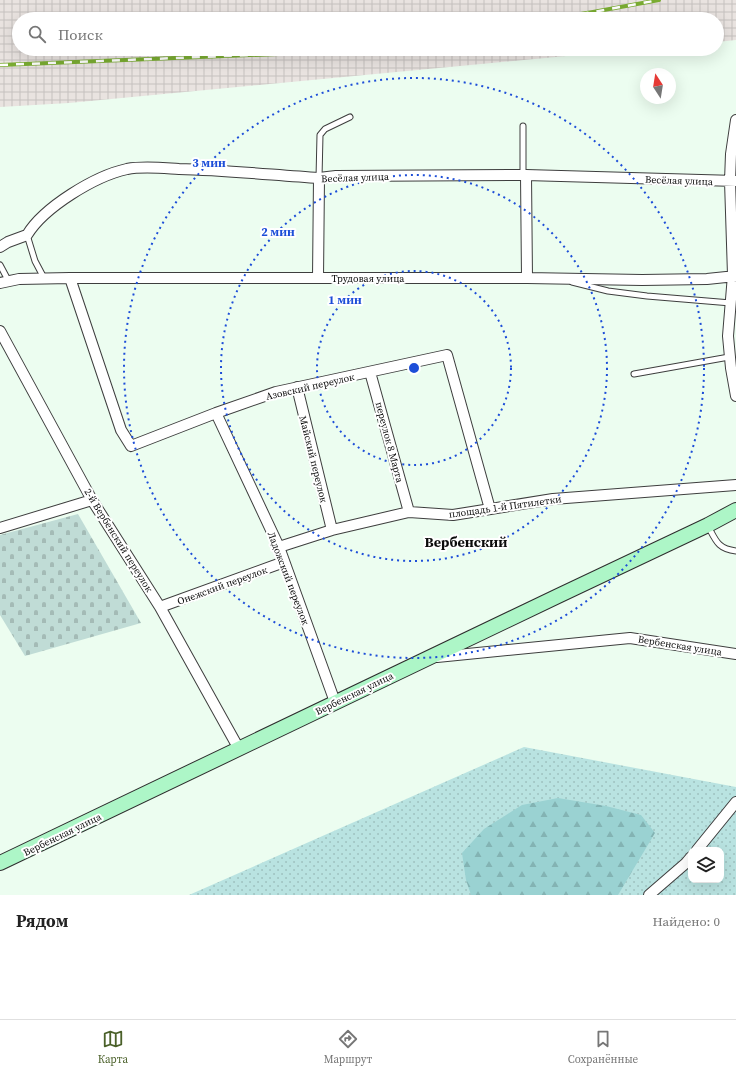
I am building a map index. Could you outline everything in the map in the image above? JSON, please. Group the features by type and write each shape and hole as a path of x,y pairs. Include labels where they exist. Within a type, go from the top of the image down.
{"main road":[{"path":"429,657 708,525 736,510"},
{"name":"Вербенская улица","path":"0,863 429,657"}],"street":[{"path":"736,120 731,154 735,275 734,303 728,336 729,357 736,396"},
{"name":"Весёлая улица","path":"27,235 32,227 50,210 64,200 91,183 110,174 129,169 204,169 319,178 336,176 524,175 733,181"},
{"path":"524,175 527,278"},
{"path":"318,278 319,178"},
{"path":"0,247 8,242 27,235"},
{"name":"Трудовая улица","path":"4,282 44,278 707,279 735,275"},
{"name":"Азовский переулок","path":"70,278 121,430 131,446 216,413 276,392 447,355 490,509"},
{"name":"2-й Вербенский переулок","path":"0,331 92,500 160,607 239,749"},
{"name":"переулок 8 Марта","path":"370,372 409,512"},
{"name":"Майский переулок","path":"297,387 332,530"},
{"name":"Ладожский переулок","path":"216,413 279,547 335,702"},
{"name":"площадь 1-й Пятилетки","path":"279,547 332,530 409,512 453,515 553,499 736,485"},
{"path":"0,528 92,500"},
{"name":"Онежский переулок","path":"160,607 284,562"},
{"name":"Вербенская улица","path":"429,657 630,638 736,654"},
{"path":"699,847 736,802"},
{"path":"649,895 688,861"}],"lane":[{"path":"319,178 320,135 325,129 350,117"},
{"path":"523,126 524,175"},
{"path":"27,235 35,261 44,278"},
{"path":"0,265 4,282"},
{"path":"556,278 616,292 734,303"},
{"path":"634,374 729,357"},
{"path":"708,525 721,547 736,552"}],"shaded area":[{"path":"0,0 736,0 736,40 724,41 724,12 12,12 12,56 566,56 69,103 0,107"},
{"path":"524,747 736,787 736,895 189,895"}],"green space":[{"path":"78,514 141,623 25,656 0,615 0,535"},
{"path":"558,798 606,806 641,815 655,833 618,895 471,895 466,880 462,853 484,829 522,805"}],"railway":[{"path":"593,12 659,0"},
{"path":"0,65 226,56"}],"district":[{"name":"Вербенский","path":"466,542"}]}
